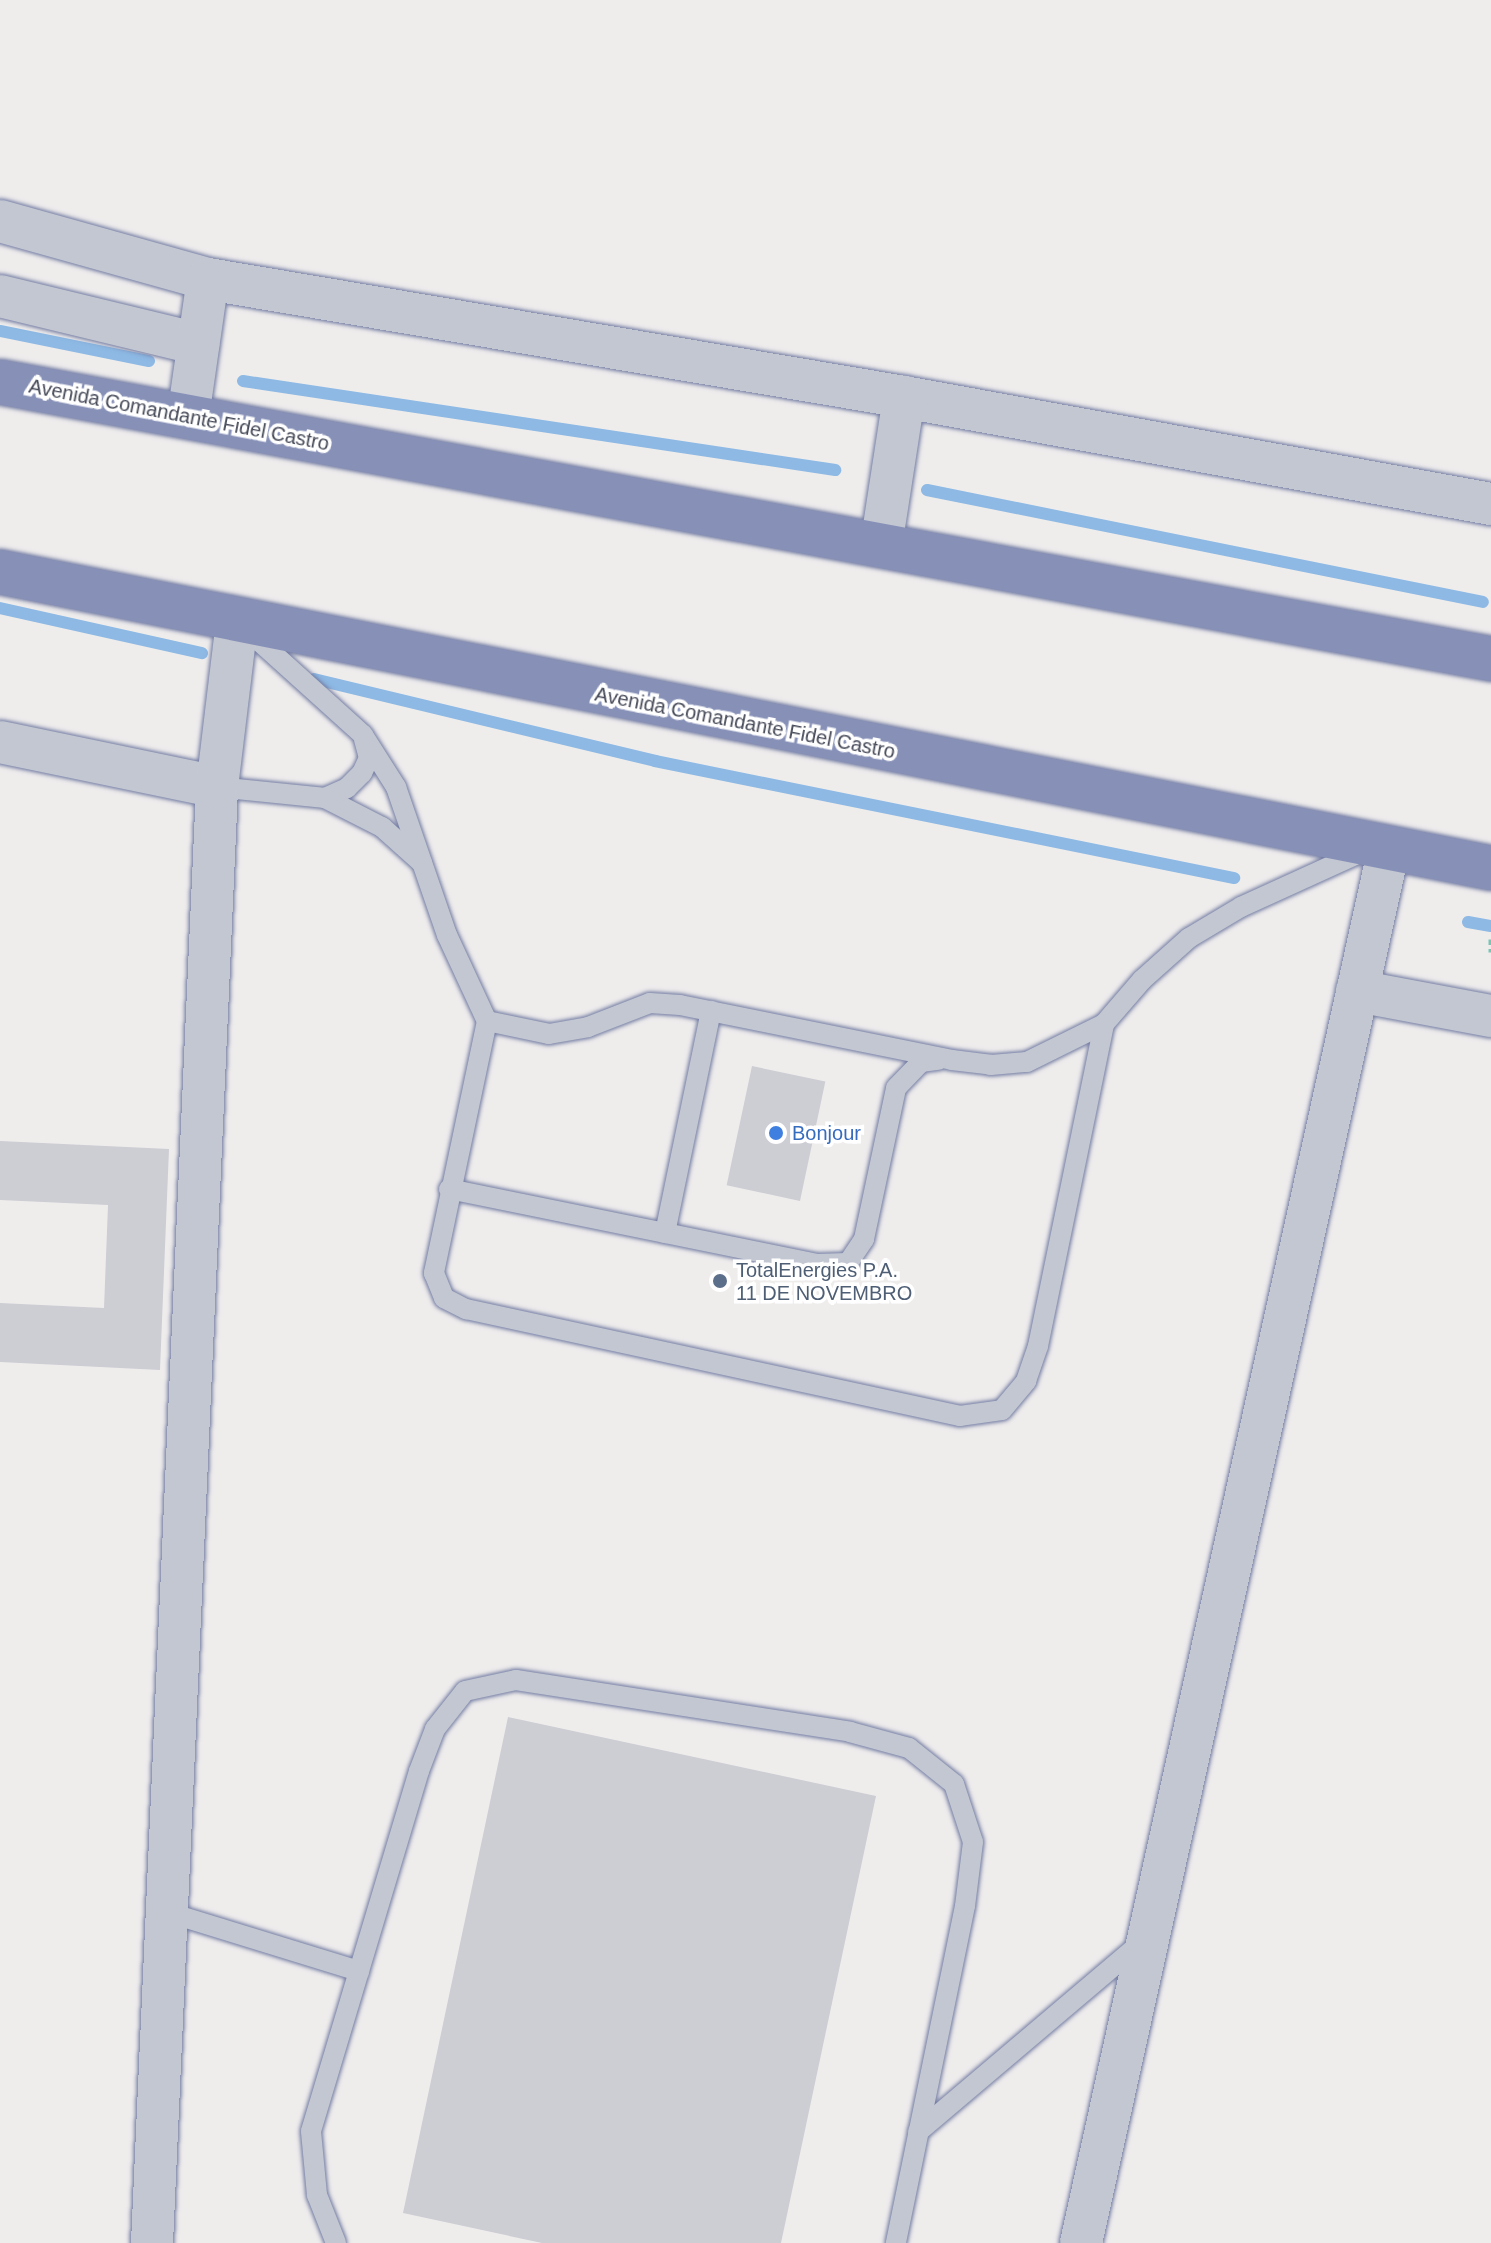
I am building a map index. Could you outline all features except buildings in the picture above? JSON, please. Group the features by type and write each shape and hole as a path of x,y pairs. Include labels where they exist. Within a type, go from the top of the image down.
{"highway":[{"name":"Avenida Comandante Fidel Castro","path":"0,382 1491,659"},
{"name":"Avenida Comandante Fidel Castro","path":"0,572 1491,868"}],"street":[{"path":"0,221 208,279 904,397 1491,504"},
{"path":"188,417 208,279"},
{"path":"0,296 198,344"},
{"path":"881,546 904,397"},
{"path":"152,2243 170,1913 217,787 237,621"},
{"path":"0,742 217,787"},
{"path":"1081,2243 1357,991 1383,847"},
{"path":"1357,991 1491,1016"}],"lane":[{"path":"237,621 363,735 396,787 447,935 487,1021 449,1189 434,1273 444,1298 466,1309 960,1416 1002,1410 1026,1381 1038,1346 1104,1024"},
{"path":"325,798 347,788 362,773 369,758 363,735"},
{"path":"217,787 325,798 382,827 425,866"},
{"path":"487,1021 549,1034 588,1027 650,1003 711,1011 952,1060 991,1065 1027,1062 1104,1024 1142,980 1189,938 1241,907 1383,847"},
{"path":"665,1233 711,1011"},
{"path":"449,1189 817,1264 848,1263 864,1239 896,1088 921,1062 952,1060"},
{"path":"336,2243 317,2195 311,2131 425,1757 435,1729 465,1691 516,1680 850,1732 909,1748 954,1784 973,1842 896,2243"},
{"path":"170,1913 359,1971"},
{"path":"918,2132 1149,1937"}],"path":[{"path":"1491,939 1491,952"}],"waterway":[{"path":"0,331 149,361"},
{"path":"243,381 835,470"},
{"path":"927,490 1483,602"},
{"path":"0,608 202,653"},
{"path":"314,679 655,761 1234,878"},
{"path":"1468,922 1491,926"}],"place":[{"name":"Bonjour","path":"776,1133"},
{"name":"TotalEnergies P.A. 11 DE NOVEMBRO","path":"720,1281"}]}
